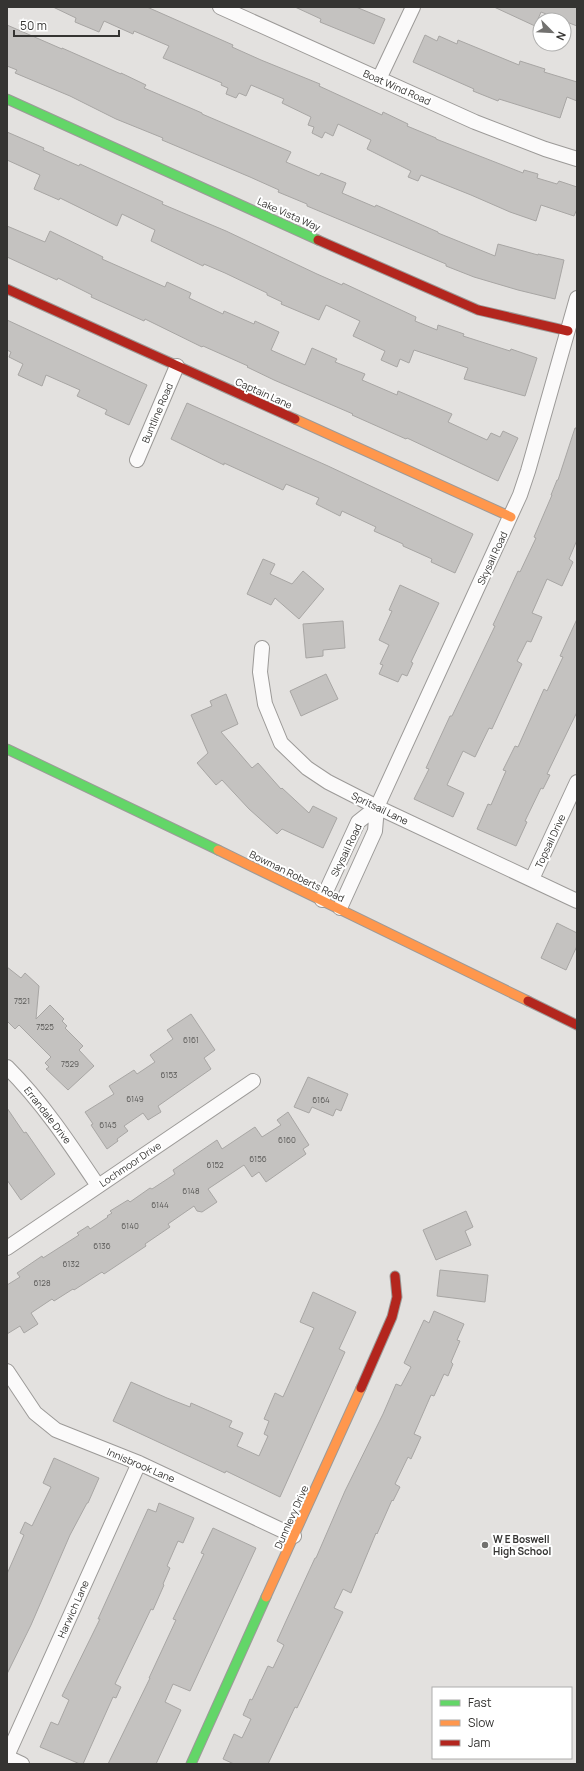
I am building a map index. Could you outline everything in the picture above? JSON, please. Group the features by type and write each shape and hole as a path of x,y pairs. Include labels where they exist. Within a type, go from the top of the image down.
{"street":[{"name":"Boat Wind Road","path":"220,7 475,122 545,149 577,159"},
{"path":"380,79 413,7"},
{"name":"Lake Vista Way","path":"7,99 400,277 478,310 568,331"},
{"name":"Captain Lane","path":"7,289 511,518"},
{"name":"Skysail Road","path":"340,908 375,831 377,807 511,518 528,471 577,298"},
{"name":"Buntline Road","path":"137,460 177,366"},
{"name":"Spritsail Lane","path":"262,648 260,672 265,704 281,743 307,768 328,782 377,807 577,901"},
{"name":"Bowman Roberts Road","path":"7,749 340,908 577,1025"},
{"name":"Topsail Drive","path":"532,879 577,782"},
{"name":"Skysail Road","path":"322,900 358,822 377,807"},
{"name":"Errandale Drive","path":"7,1066 59,1126 98,1186"},
{"name":"Lochmoor Drive","path":"7,1248 253,1081"},
{"name":"Dunnlevy Drive","path":"192,1764 392,1316 397,1297 394,1276"},
{"name":"Innisbrook Lane","path":"7,1372 35,1413 56,1430 139,1463 294,1536"},
{"name":"Harwich Lane","path":"7,1756 139,1463"},
{"path":"7,1756 22,1764"}],"building":[{"path":"53,7 147,7 233,45 232,47 261,60 320,84 319,86 382,115 383,112 408,124 407,126 436,139 523,173 524,170 538,174 537,178 557,184 559,181 577,187 577,209 574,216 541,205 536,221 510,212 421,175 418,181 408,177 411,171 367,149 371,140 338,124 333,136 325,132 322,138 312,133 314,127 308,125 311,117 282,103 284,99 251,85 246,96 239,93 236,98 226,94 228,88 221,85 222,83 163,58 169,46 134,31 133,34 104,21 99,32 75,22 76,18"},
{"path":"295,7 356,7 385,19 374,44 320,22 321,19"},
{"path":"494,7 577,7 577,26 572,24 572,12 532,12 532,25"},
{"path":"7,25 121,73 146,85 144,88 291,152 286,162 319,176 321,173 346,183 342,193 375,207 376,205 438,233 495,256 498,244 538,255 564,260 555,299 474,277 446,266 446,264 307,206 307,204 278,192 279,190 162,140 163,138 116,119 70,96 15,73 17,70 7,66"},
{"path":"425,35 437,41 439,36 457,44 458,40 519,65 520,61 545,69 544,72 577,82 577,101 567,97 560,118 499,99 498,101 473,91 474,89 413,62"},
{"path":"7,132 44,148 43,150 79,166 80,164 163,202 162,204 226,231 317,274 342,285 343,283 416,317 415,321 437,330 438,325 464,334 463,336 510,351 511,349 537,358 525,396 464,379 468,368 414,350 409,363 400,359 397,367 381,360 385,351 353,336 360,321 326,305 319,320 281,304 282,302 267,295 267,293 225,273 204,264 203,266 151,241 155,230 122,214 117,226 60,198 59,200 34,189 40,175 7,160"},
{"path":"7,226 45,242 50,231 103,257 102,259 165,287 167,282 191,293 189,298 223,314 224,311 254,324 255,321 279,332 271,350 305,365 312,348 337,359 335,362 365,374 362,380 397,395 398,391 452,414 448,422 487,440 491,433 500,437 503,431 518,438 498,481 407,438 406,439 274,380 247,367 248,366 203,346 202,347 145,319 144,321 91,297 92,295 58,278 57,280 7,257"},
{"path":"7,320 147,385 129,425 105,414 107,410 77,396 80,390 46,375 42,386 18,375 23,364 9,357 11,352 7,350"},
{"path":"187,403 328,466 473,534 455,573 431,562 432,559 374,531 376,527 342,511 340,516 316,504 319,498 286,484 283,490 224,463 224,465 171,439"},
{"path":"575,428 577,428 577,540 569,559 573,562 562,586 547,579 532,613 542,617 531,642 527,641 517,661 522,664 492,729 489,728 475,757 463,751 447,785 464,793 453,817 414,799 429,769 426,768 450,716 452,716 495,626 493,625 518,571 520,572 536,538 534,537 558,480"},
{"path":"263,559 275,564 270,574 292,584 303,571 324,589 299,619 275,598 271,605 247,594"},
{"path":"400,585 439,603 411,662 413,663 407,676 402,674 398,682 379,674 383,665 380,664 389,645 379,640 392,611 389,610"},
{"path":"577,619 577,712 547,774 550,775 543,789 541,788 525,821 527,822 516,846 477,829 488,804 491,805 506,771 503,770 515,746 518,747 544,689 547,691 563,657 560,656"},
{"path":"343,621 345,648 323,650 323,656 306,658 303,624"},
{"path":"326,674 338,699 301,716 290,691"},
{"path":"226,694 238,724 221,732 252,768 258,763 281,789 282,788 309,813 313,806 337,818 323,848 282,829 277,834 249,809 222,780 216,785 197,763 208,753 191,715 212,706 210,701"},
{"path":"557,923 577,933 577,946 566,970 541,958"},
{"path":"7,967 21,978 25,973 39,986 36,1019 50,1005 64,1019 62,1021 67,1026 65,1028 83,1046 79,1050 94,1066 68,1090 46,1069 49,1067 45,1063 51,1057 19,1025 15,1029 7,1021"},
{"path":"191,1014 215,1050 204,1058 211,1069 158,1106 161,1112 148,1120 143,1113 124,1126 128,1131 107,1149 91,1125 93,1124 85,1112 114,1094 109,1086 134,1070 137,1074 155,1062 150,1055 173,1039 167,1030"},
{"path":"308,1077 348,1094 341,1111 336,1109 333,1116 312,1107 309,1113 294,1107"},
{"path":"7,1108 24,1133 26,1132 55,1174 21,1200 7,1180"},
{"path":"288,1112 309,1145 303,1149 306,1154 266,1182 259,1172 252,1177 244,1165 208,1189 217,1202 202,1212 197,1211 194,1206 168,1224 170,1227 145,1244 146,1246 104,1274 102,1272 54,1301 52,1299 31,1313 38,1324 24,1333 20,1326 7,1334 7,1285 20,1277 17,1273 42,1256 43,1258 79,1235 77,1233 88,1226 90,1229 108,1217 107,1216 112,1213 110,1211 128,1200 130,1202 150,1188 152,1189 175,1174 173,1170 217,1140 222,1149 255,1127 262,1137 281,1125 277,1120"},
{"path":"466,1211 473,1227 465,1231 471,1245 436,1260 423,1230"},
{"path":"440,1270 488,1275 485,1302 437,1296"},
{"path":"313,1292 356,1312 339,1349 345,1352 280,1497 226,1471 225,1473 113,1421 131,1382 190,1407 191,1403 232,1421 229,1427 243,1433 237,1446 259,1456 268,1436 264,1434 269,1421 264,1419 275,1393 283,1397 314,1328 300,1322"},
{"path":"434,1311 464,1324 457,1340 460,1341 451,1362 453,1364 448,1376 444,1374 434,1396 431,1395 414,1434 421,1437 411,1459 408,1457 395,1484 400,1487 393,1501 392,1500 377,1534 376,1533 351,1593 343,1589 334,1608 343,1612 297,1708 295,1707 268,1764 234,1764 223,1759 234,1734 242,1738 251,1719 243,1715 250,1699 252,1700 268,1666 273,1668 284,1645 277,1641 316,1558 345,1491 396,1384 401,1386 411,1367 404,1363 424,1320 429,1323"},
{"path":"54,1458 99,1478 88,1503 70,1535 31,1625 7,1674 7,1574 24,1535 20,1533 25,1522 32,1526 51,1487 43,1483"},
{"path":"159,1503 194,1518 183,1543 178,1541 167,1566 170,1568 163,1584 164,1585 153,1610 151,1609 115,1684 121,1687 116,1698 113,1697 83,1764 80,1764 40,1747 51,1722 58,1725 69,1700 62,1696 100,1619 98,1619 148,1509 156,1512"},
{"path":"213,1528 256,1548 190,1691 173,1684 165,1702 181,1710 156,1764 108,1764 150,1678 176,1620 173,1619 204,1554 201,1553"}],"traffic: fast":[{"path":"7,99 318,240"},
{"path":"7,749 218,850"},
{"path":"191,1764 266,1597"}],"traffic: slow":[{"path":"295,419 511,517"},
{"path":"218,850 528,1001"},
{"path":"266,1597 361,1388"}],"traffic: jam":[{"path":"318,240 478,310 568,331"},
{"path":"7,289 295,419"},
{"path":"528,1001 577,1025"},
{"path":"361,1388 392,1317 397,1297 395,1276"}],"place":[{"name":"W E Boswell High School","path":"485,1545"}]}
